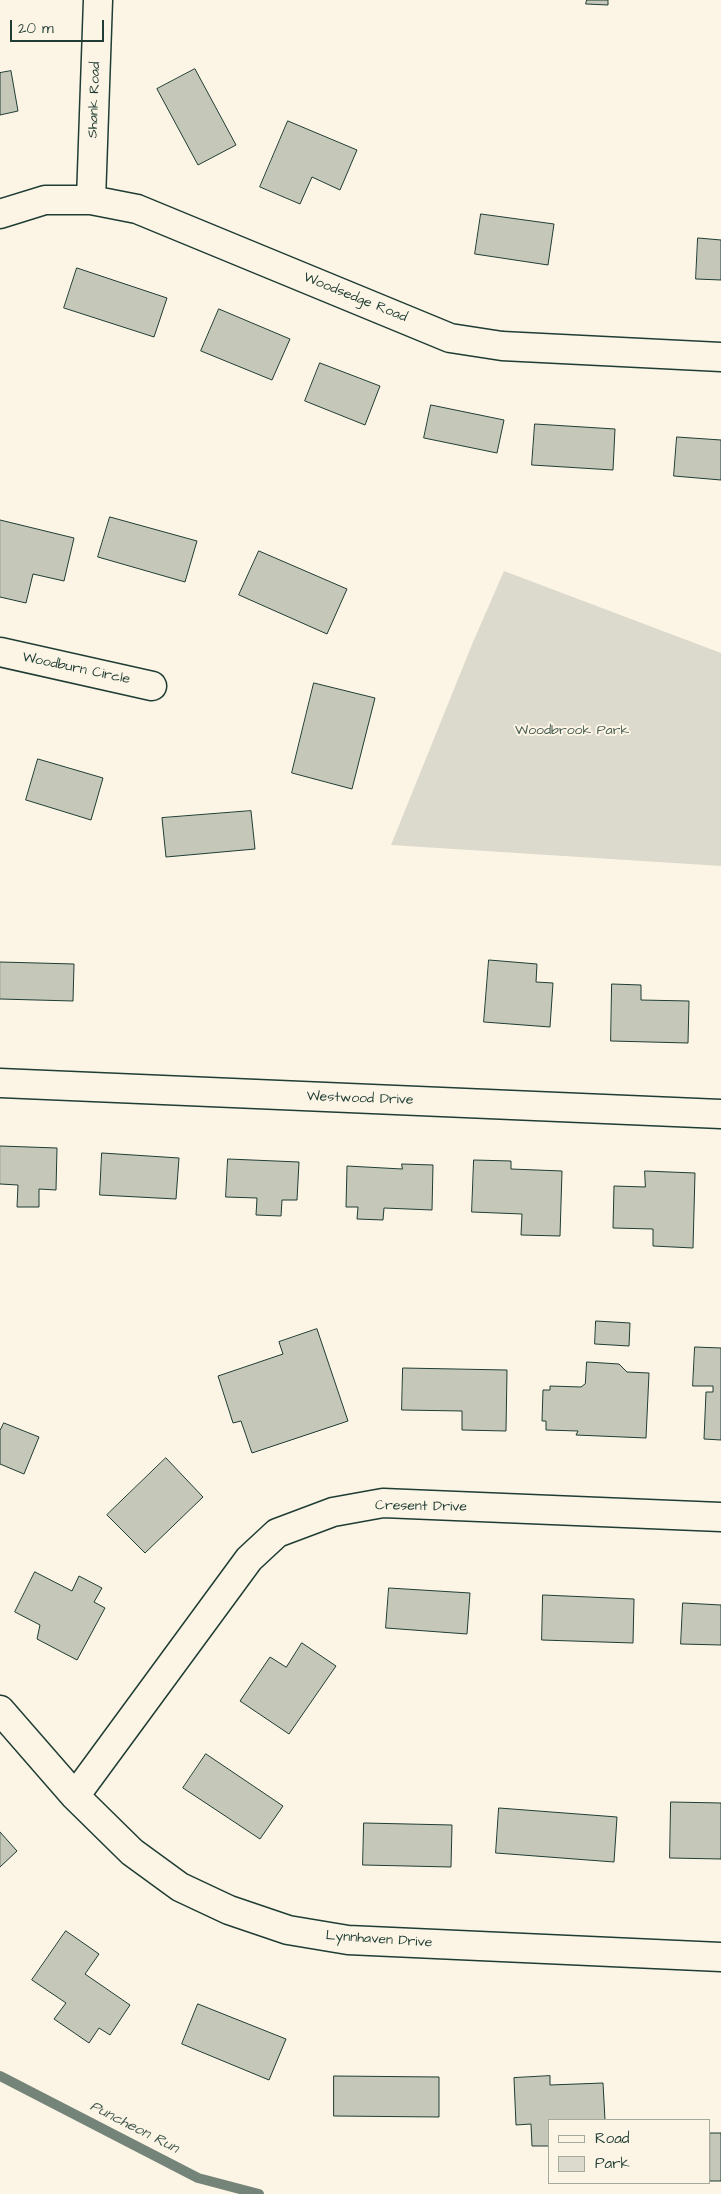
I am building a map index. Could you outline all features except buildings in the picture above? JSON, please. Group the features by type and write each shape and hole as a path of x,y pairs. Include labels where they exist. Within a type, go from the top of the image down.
{"street":[{"name":"Shank Road","path":"91,200 98,0"},
{"name":"Woodsedge Road","path":"0,214 45,200 91,200 137,209 450,338 502,346 721,357"},
{"name":"Woodburn Circle","path":"0,652 152,686"},
{"name":"Westwood Drive","path":"0,1083 721,1114"},
{"name":"Cresent Drive","path":"75,1796 249,1559 277,1533 333,1512 382,1503 721,1517"},
{"name":"Lynnhaven Drive","path":"0,1710 75,1796 132,1852 180,1887 228,1910 288,1930 348,1940 721,1957"}],"green space":[{"name":"Woodbrook Park","path":"504,571 721,653 721,866 391,845 473,642"}],"waterway":[{"name":"Puncheon Run","path":"0,2076 198,2178 259,2194"}]}
